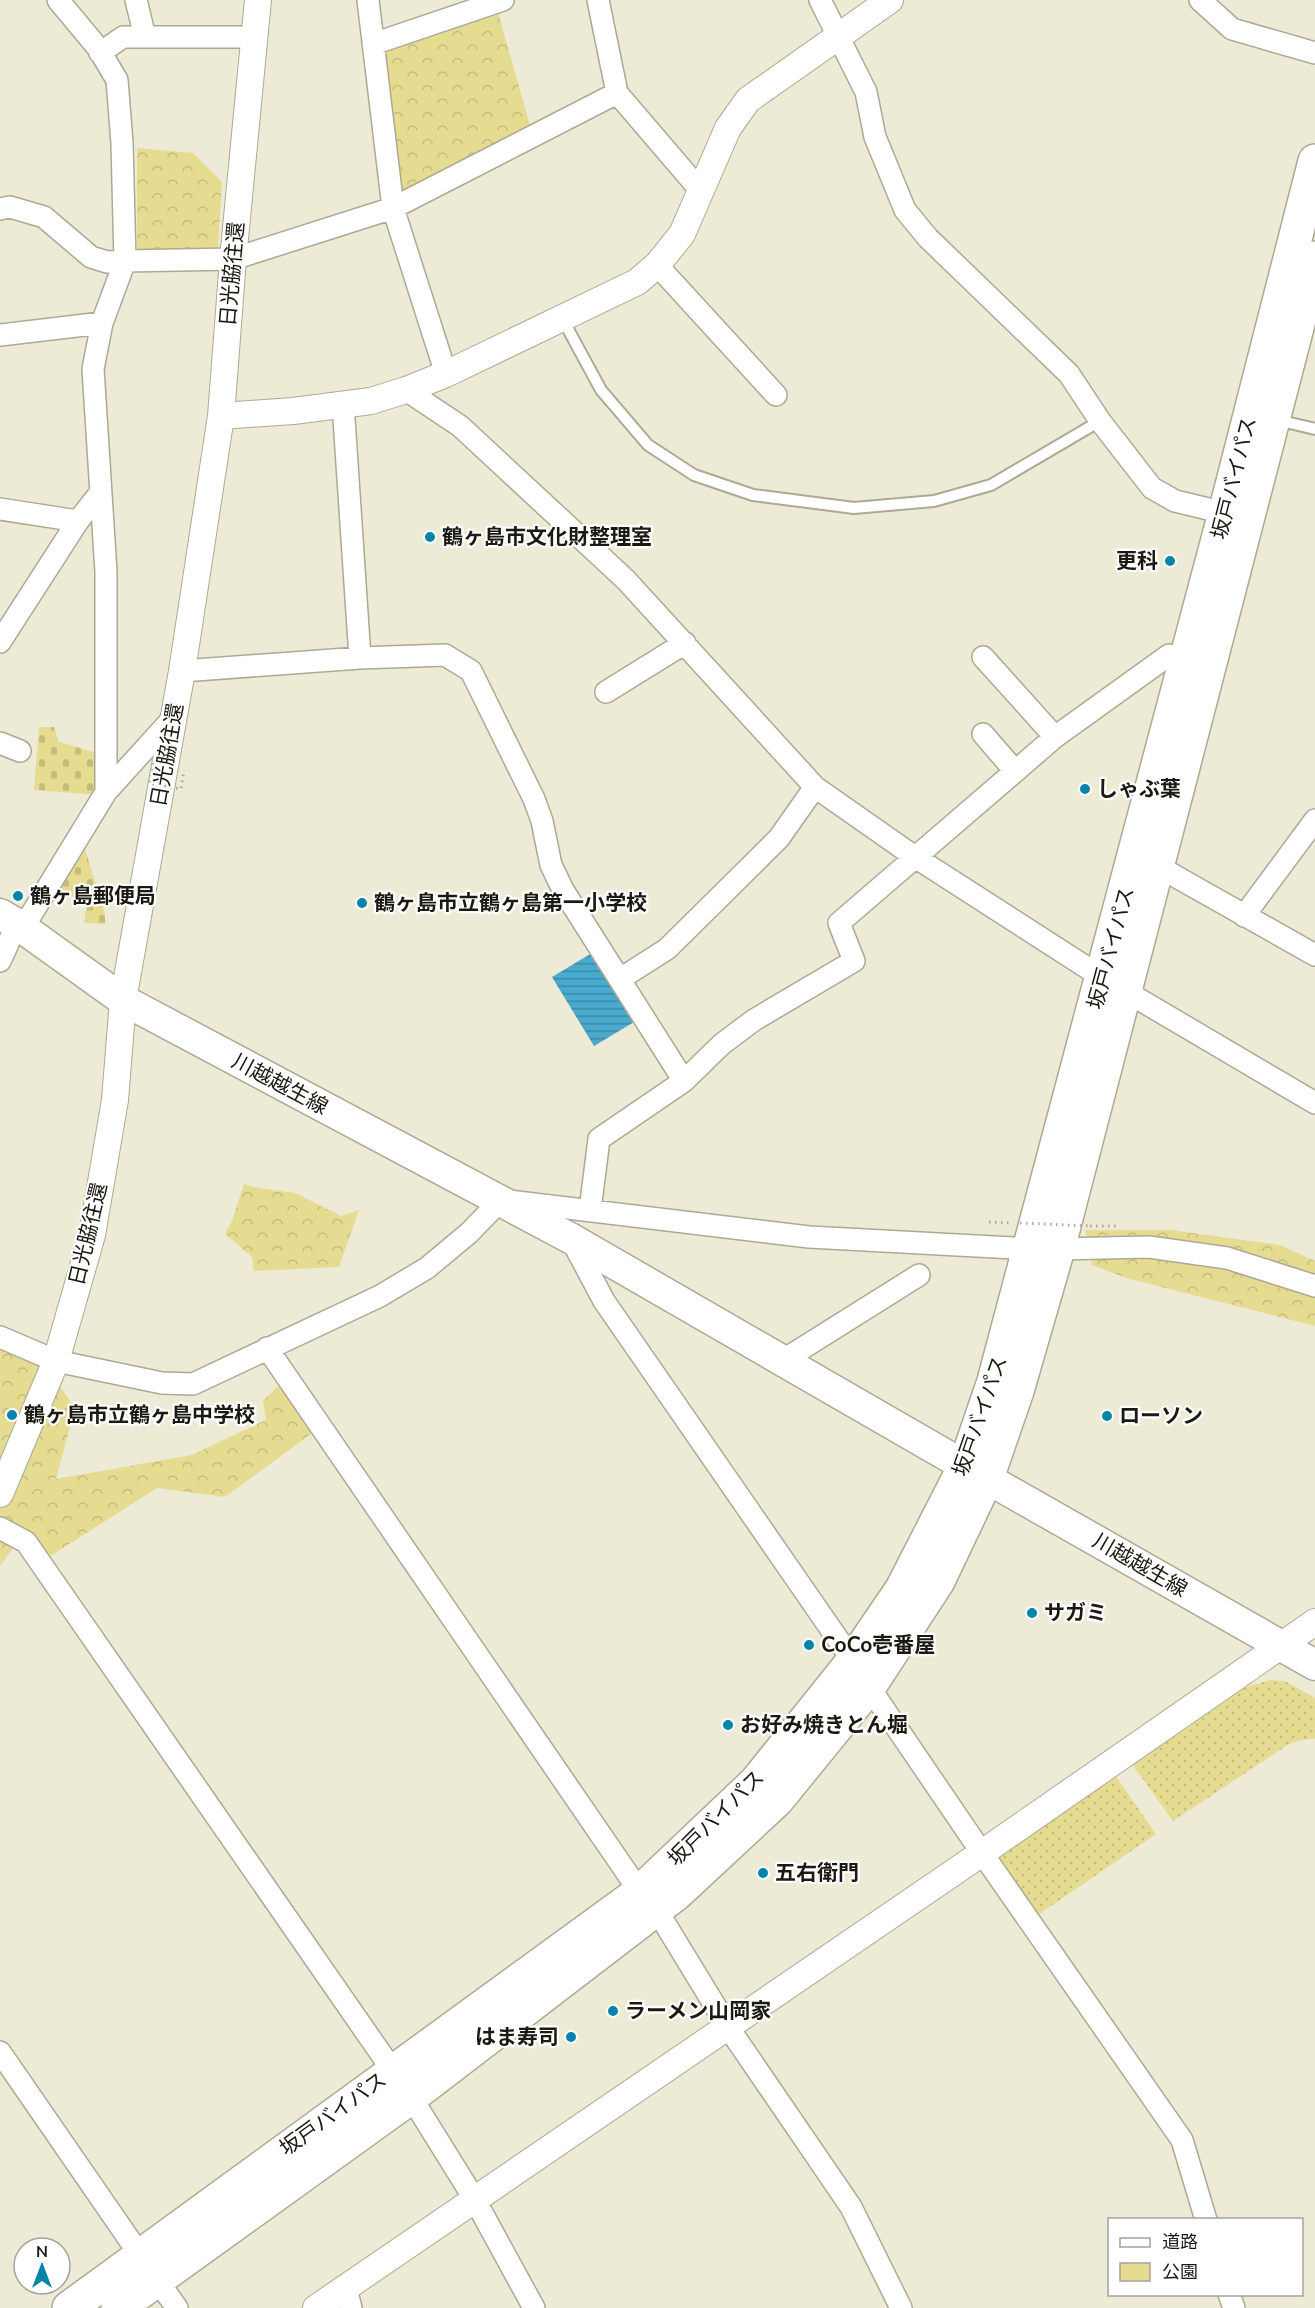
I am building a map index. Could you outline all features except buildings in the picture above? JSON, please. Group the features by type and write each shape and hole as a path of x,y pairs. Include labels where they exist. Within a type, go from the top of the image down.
{"highway":[{"name":"坂戸バイパス","path":"1114,985 1187,658 1315,161"},
{"name":"坂戸バイパス","path":"69,2308 149,2268 411,2097 648,1901 756,1782 861,1674 902,1589 976,1472 994,1381 1036,1240 1114,985 1159,867 1315,258"},
{"name":"坂戸バイパス","path":"118,2308 149,2268 392,2071 648,1901"}],"main road":[{"name":"川越越生線","path":"14,922 123,1000 570,1238 1315,1665"}],"street":[{"path":"58,0 100,53 117,80 122,143 125,261 102,323 93,369 106,572 106,792"},
{"path":"136,0 145,37"},
{"name":"日光脇往還","path":"0,1494 56,1361 92,1235 115,1100 123,1000 182,671 221,416 233,259 258,0"},
{"path":"368,0 393,208 446,374"},
{"path":"373,44 503,0"},
{"path":"598,0 617,93 700,190"},
{"path":"820,0 866,92 875,137 905,210 928,238 1069,374 1100,421 1152,488 1174,501 1225,513"},
{"path":"221,416 293,411 371,401 406,390 446,374 637,282 657,265 682,234 728,128 748,100 890,0"},
{"path":"1200,0 1232,29 1315,54"},
{"path":"100,53 123,37 255,37"},
{"path":"0,209 10,207 44,218 91,257 107,262 233,259 393,208 617,93"},
{"path":"657,265 776,395"},
{"path":"0,335 102,323"},
{"path":"406,390 460,426 626,580 815,787 915,856 1114,985 1315,1103"},
{"path":"343,404 360,658"},
{"path":"0,642 78,521 100,493"},
{"path":"0,509 78,521"},
{"path":"606,693 685,643"},
{"path":"590,1210 599,1139 684,1081 722,1044 754,1020 854,961 839,923 1055,737 1169,655 1187,658"},
{"path":"182,671 360,658 445,656 471,671 534,799 542,821 551,865 559,882 684,1081"},
{"path":"983,657 1055,737"},
{"path":"0,961 14,922 106,792 173,718"},
{"path":"983,734 1016,771"},
{"path":"0,743 20,751"},
{"path":"620,979 667,949 779,838 815,787"},
{"path":"1244,916 1315,820"},
{"path":"1159,867 1315,955"},
{"path":"0,1337 56,1361 162,1383 193,1383 380,1296 427,1268 469,1233 501,1200 809,1237 1036,1240 1149,1246 1227,1258 1315,1286"},
{"path":"570,1238 604,1301 982,1853 1182,2140 1205,2218"},
{"path":"782,1361 919,1275"},
{"path":"267,1348 648,1901 728,2027 851,2207 901,2308"},
{"path":"0,1528 26,1542 411,2097 476,2200 534,2308"},
{"path":"316,2308 348,2298 476,2200 1315,1622"},
{"path":"0,2052 177,2308"}],"lane":[{"path":"562,318 601,390 648,445 694,475 753,495 854,508 934,501 992,485 1100,421"},
{"path":"1274,420 1315,429"}],"path":[{"path":"153,763 149,783 181,789 184,770"},
{"path":"989,1222 1036,1240 1089,1226 1118,1226"}],"green space":[{"path":"497,9 531,129 407,194 397,189 378,48"},
{"path":"137,148 193,153 222,182 218,247 137,252"},
{"path":"39,727 54,727 59,742 101,754 100,795 34,790"},
{"path":"81,847 85,849 105,914 105,924 84,923 87,902 54,890"},
{"path":"244,1184 295,1193 341,1216 359,1210 339,1267 254,1271 252,1257 225,1234 232,1221"},
{"path":"1085,1230 1171,1230 1280,1245 1315,1261 1315,1326 1126,1278 1092,1265"},
{"path":"0,1338 52,1355 57,1382 75,1408 56,1479 192,1455 266,1420 263,1400 280,1385 312,1433 225,1497 157,1488 52,1555 14,1547 0,1566"},
{"path":"1271,1680 1285,1681 1315,1698 1315,1739 1289,1744 1173,1821 1132,1764 1245,1687"},
{"path":"1115,1775 1156,1834 1038,1915 997,1855"}],"water":[{"path":"592,953 634,1022 594,1046 552,977"}],"place":[{"name":"鶴ヶ島市文化財整理室","path":"430,537"},
{"name":"更科","path":"1170,561"},
{"name":"しゃぶ葉","path":"1085,789"},
{"name":"鶴ヶ島郵便局","path":"18,896"},
{"name":"鶴ヶ島市立鶴ヶ島第一小学校","path":"362,903"},
{"name":"鶴ヶ島市立鶴ヶ島中学校","path":"12,1415"},
{"name":"ローソン","path":"1107,1416"},
{"name":"サガミ","path":"1032,1613"},
{"name":"CoCo壱番屋","path":"809,1645"},
{"name":"お好み焼きとん堀","path":"728,1725"},
{"name":"五右衛門","path":"763,1873"},
{"name":"ラーメン山岡家","path":"613,2011"},
{"name":"はま寿司","path":"571,2037"}]}
